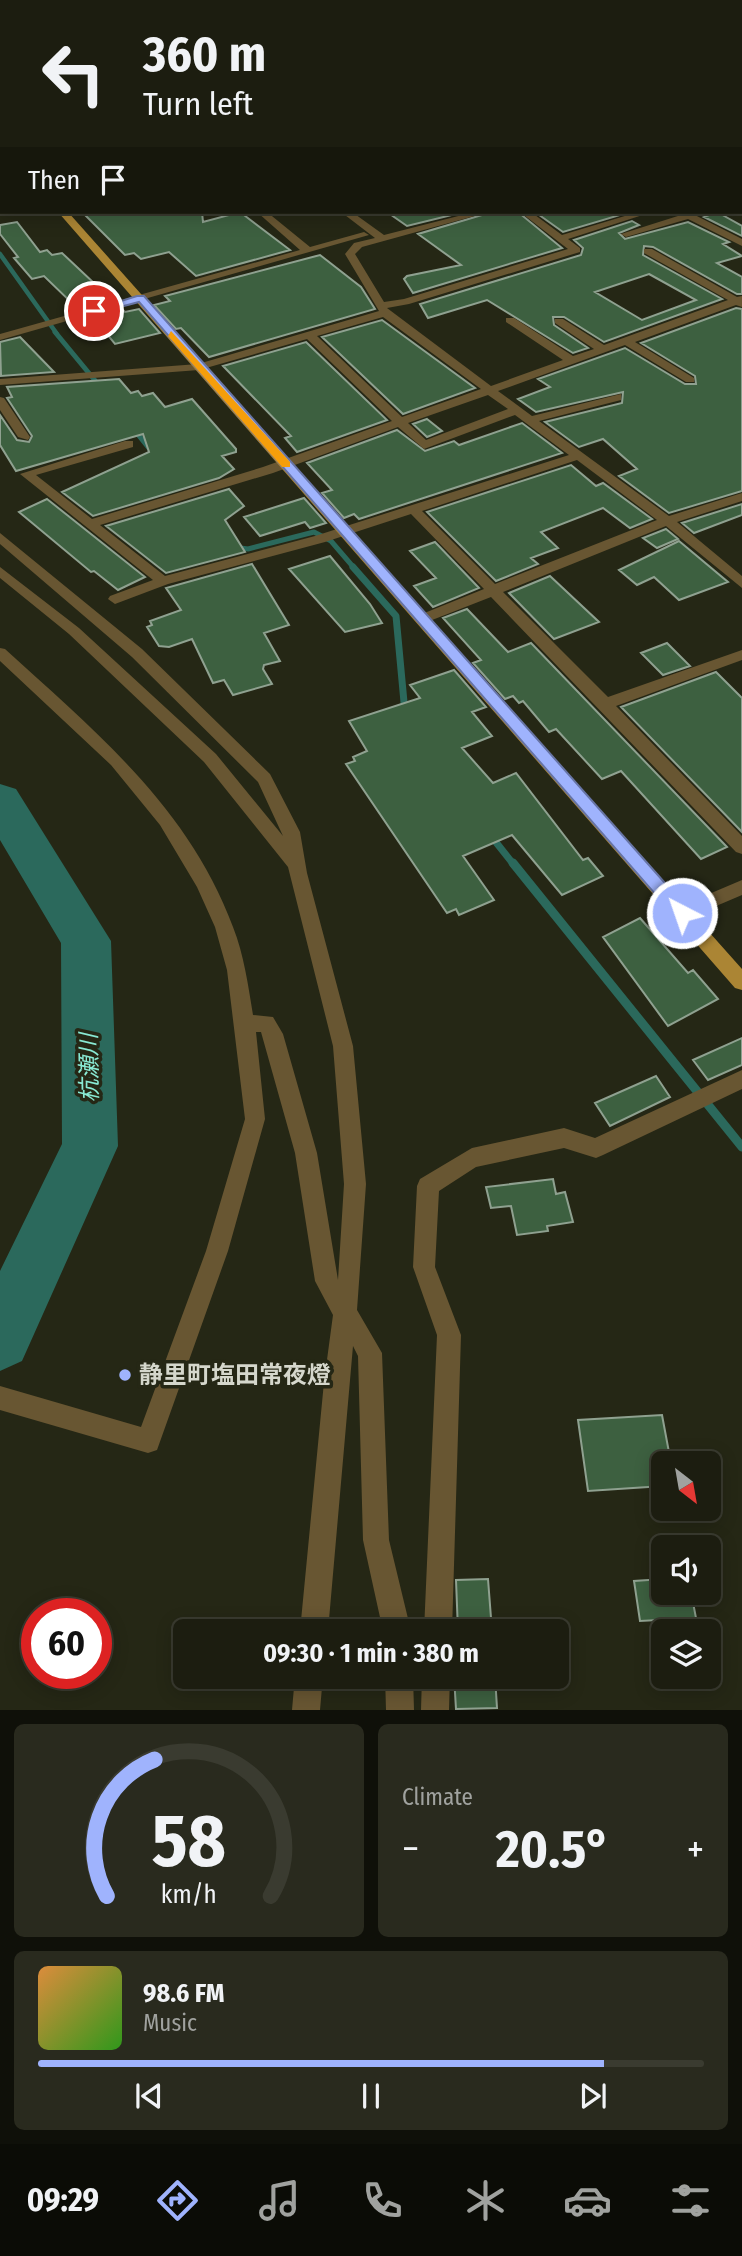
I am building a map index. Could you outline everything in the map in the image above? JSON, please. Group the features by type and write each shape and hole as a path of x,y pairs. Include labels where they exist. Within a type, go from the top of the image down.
{"main road":[{"path":"65,214 742,982"}],"street":[{"path":"264,214 308,251"},
{"path":"349,214 375,234"},
{"path":"433,214 375,234 354,247 350,254 383,309 667,522 742,584"},
{"path":"0,337 308,251 474,214"},
{"path":"0,382 199,367 576,250 528,214"},
{"path":"561,238 640,214"},
{"path":"626,234 685,214 742,243"},
{"path":"648,251 740,301"},
{"path":"90,524 284,463 740,301"},
{"path":"510,320 571,360"},
{"path":"559,321 601,349"},
{"path":"309,335 424,445 517,410"},
{"path":"626,341 690,380"},
{"path":"529,420 617,397"},
{"path":"0,401 24,437"},
{"path":"129,444 26,474 163,581"},
{"path":"115,599 163,581 344,531 578,456"},
{"path":"422,619 667,522 742,497"},
{"path":"413,509 496,591 742,847"},
{"path":"0,537 137,653 264,778 292,832 296,865 343,1046 355,1184 346,1310 336,1381 315,1619"},
{"path":"0,571 74,631 210,758 296,865"},
{"path":"0,653 117,761 166,820 205,885 224,927 245,1024 255,1119 217,1251 148,1441 0,1398"},
{"path":"605,704 742,655"},
{"path":"682,913 742,887"},
{"path":"245,1024 266,1023 273,1034 306,1153 326,1281 370,1353 376,1540 394,1619"},
{"path":"438,1619 449,1335 424,1267 428,1186 472,1158 564,1138 596,1148 742,1079"},
{"path":"306,1710 308,1689"},
{"path":"399,1689 400,1710"},
{"path":"435,1710 436,1689"}],"building":[{"path":"84,214 202,214 203,222 243,214 290,250 196,276 169,252 141,259 134,253 125,255"},
{"path":"390,214 456,214 407,226"},
{"path":"485,214 520,214 562,248 413,293 404,279 407,276 461,265 418,234"},
{"path":"538,214 620,215 563,232"},
{"path":"721,214 742,226 742,236 704,217"},
{"path":"632,221 639,225 619,233 625,239 688,222 729,242 723,244 742,256 717,263 742,277 742,294 737,294 653,247 644,246 643,255 722,299 604,342 564,317 553,317 554,325 588,348 573,353 487,300 428,318 420,304 581,255 583,248 574,240","holes":["649,274 696,300 642,320 595,292"]},
{"path":"17,222 40,252 47,250 52,255 62,253 112,300 78,309 44,276 32,279 14,258 18,257 0,234 0,225"},
{"path":"320,255 361,287 375,309 209,357 181,328 176,329 154,305 170,301 165,296"},
{"path":"121,308 125,312 139,309 160,333 115,344 102,328 98,329 87,318"},
{"path":"736,308 742,309 742,491 669,513 619,476 637,469 603,439 579,447 545,422 622,403 623,392 536,412 518,399 550,387 538,379 625,348 685,384 696,384 695,376 641,343"},
{"path":"382,320 475,388 403,414 322,337"},
{"path":"20,337 54,372 1,376 0,342"},
{"path":"306,342 387,420 297,452 285,438 291,436 223,366"},
{"path":"119,379 131,393 138,391 142,396 153,393 165,407 192,399 236,449 236,452 222,456 234,469 219,478 93,516 62,492 149,452 143,434 16,471 0,445 0,415 17,440 29,442 32,436 7,398 12,397 7,387"},
{"path":"427,419 442,431 427,437 413,424"},
{"path":"522,423 562,453 359,519 354,514 344,518 322,493 332,490 307,463 397,430 425,451 454,441 459,445"},
{"path":"571,465 596,486 603,483 652,519 630,528 603,508 541,532 558,548 531,558 538,564 496,581 427,512"},
{"path":"229,489 244,506 225,520 245,552 166,573 106,526"},
{"path":"304,498 326,523 310,528 305,522 260,536 244,517"},
{"path":"47,499 145,577 118,590 94,571 91,572 19,512"},
{"path":"742,504 742,515 694,533 682,523"},
{"path":"666,529 678,539 657,548 643,538"},
{"path":"679,541 728,582 679,600 654,577 637,585 619,570"},
{"path":"435,542 479,588 433,607 414,586 436,578 410,551"},
{"path":"330,556 370,604 382,623 345,632 289,569"},
{"path":"252,564 289,625 264,633 280,661 264,665 263,669 272,684 233,695 224,680 213,683 192,639 169,647 159,646 147,627 152,625 150,621 181,610 166,588"},
{"path":"550,576 599,622 554,639 509,593"},
{"path":"467,609 508,652 531,643 727,847 701,859 621,771 602,779 556,729 549,732 523,701 519,703 513,696 505,699 473,663 481,660 443,618"},
{"path":"667,643 690,666 663,675 641,653"},
{"path":"454,670 486,707 472,712 492,736 462,748 493,783 516,773 583,860 588,858 603,876 562,895 512,835 463,856 494,900 459,915 456,909 447,913 346,764 355,761 353,757 367,751 349,721 420,698 410,685"},
{"path":"716,672 742,698 742,832 621,707"},
{"path":"640,918 688,973 693,970 718,999 668,1026 603,937"},
{"path":"742,1038 742,1065 708,1080 693,1060"},
{"path":"656,1076 670,1097 610,1126 595,1103"},
{"path":"553,1179 556,1194 565,1192 573,1222 547,1226 548,1231 517,1235 511,1206 491,1208 486,1187"},
{"path":"662,1415 669,1451 651,1451 651,1487 588,1491 578,1420"},
{"path":"488,1579 491,1619 458,1619 456,1580"},
{"path":"651,1580 651,1605 694,1605 696,1618 640,1621 634,1581"},
{"path":"455,1689 496,1689 497,1708 456,1709"}],"waterway":[{"path":"0,254 57,334"},
{"path":"55,332 102,389"},
{"path":"132,427 152,452"},
{"path":"233,547 248,549 314,532 331,541 355,569"},
{"path":"353,567 396,616 405,713"},
{"name":"杭瀬川","path":"0,801 86,941 90,1146 0,1339"},
{"path":"491,836 514,865"},
{"path":"513,863 742,1147"}],"slow traffic":[{"path":"171,334 286,465"}],"place":[{"name":"静里町塩田常夜燈","path":"125,1375"}],"route":[{"path":"94,311 141,298 682,913"}]}
